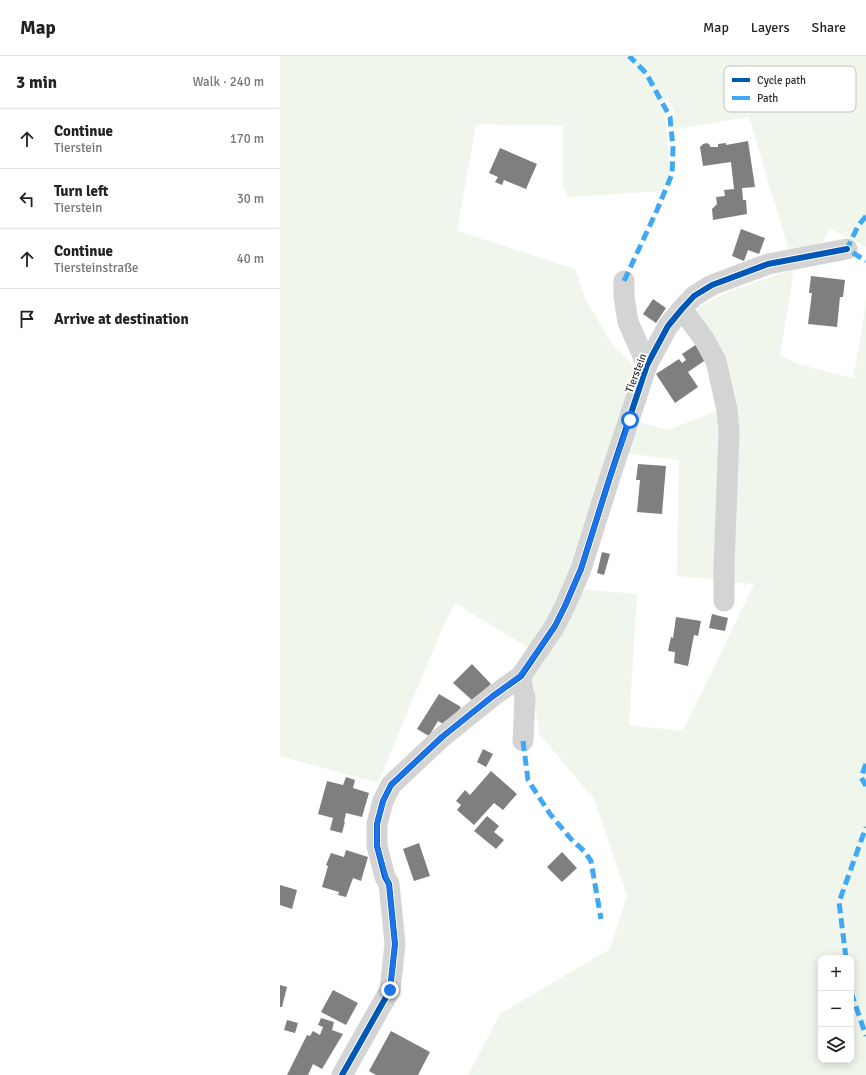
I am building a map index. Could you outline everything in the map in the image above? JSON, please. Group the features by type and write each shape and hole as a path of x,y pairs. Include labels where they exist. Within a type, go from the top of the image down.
{"street":[{"name":"Tierstein","path":"342,1075 390,990 395,944 389,884 377,846 377,824 383,801 391,785 442,737 520,676 555,626 581,569 647,365 668,326 694,296 712,285 768,264 847,249"},
{"path":"624,281 624,297 628,322 647,365"},
{"path":"682,309 704,339 716,361 727,410 729,432 724,601"},
{"path":"520,676 525,698 523,741"}],"shaded area":[{"path":"280,56 866,56 866,247 829,228 824,242 790,255 749,117 675,129 674,112 668,99 660,103 666,122 670,176 661,191 569,197 563,188 563,126 476,124 457,231 575,269 586,300 606,334 613,345 635,368 581,554 534,651 455,603 439,636 378,783 280,756"},
{"path":"794,269 780,355 798,364 853,378 866,298 866,1075 468,1075 500,1014 610,949 627,896 594,799 540,735 529,676 579,589 637,594 629,725 683,731 754,584 732,582 734,476 696,312 699,307 730,291"},
{"path":"724,408 722,580 677,576 679,460 624,453 639,422 669,430"}],"building":[{"path":"748,141 755,187 742,188 743,200 746,200 747,214 713,220 712,209 717,204 716,197 725,196 724,190 734,189 731,162 703,166 700,147 707,143 710,147 718,147 718,144 726,143 726,145"},
{"path":"500,148 537,164 526,189 504,180 502,185 495,182 498,177 489,173"},
{"path":"741,229 765,238 759,254 748,250 744,261 732,256"},
{"path":"811,276 845,280 843,297 840,297 837,327 808,324 812,293 809,293"},
{"path":"653,299 666,308 656,323 643,314"},
{"path":"697,344 707,359 688,372 698,387 675,403 656,374 679,359 682,363 686,360 682,354"},
{"path":"638,464 666,466 662,514 637,512 640,480 636,480"},
{"path":"602,552 610,554 604,575 597,573"},
{"path":"712,614 728,618 725,631 709,628"},
{"path":"676,617 701,621 698,636 694,635 688,666 674,663 675,652 668,651 671,637 673,638"},
{"path":"472,664 491,684 473,701 453,683"},
{"path":"439,694 461,707 448,727 438,721 429,736 417,729"},
{"path":"483,749 493,754 486,767 477,762"},
{"path":"491,771 517,794 503,810 494,803 474,825 457,810 461,805 456,801 465,790 470,795"},
{"path":"346,777 355,780 353,788 369,793 362,817 346,813 342,833 330,830 333,818 318,814 327,781 343,785"},
{"path":"487,816 499,826 494,832 504,840 496,849 474,831"},
{"path":"419,843 430,876 414,881 403,849"},
{"path":"346,850 368,857 361,881 353,878 346,897 338,895 339,892 322,887 328,866 326,865 331,853 344,857"},
{"path":"562,852 577,868 562,882 547,867"},
{"path":"280,885 297,890 292,909 280,905"},
{"path":"280,985 287,987 282,1007 280,1007"},
{"path":"333,990 358,1003 346,1025 321,1012"},
{"path":"321,1018 334,1022 332,1030 343,1034 322,1069 313,1064 308,1075 287,1075 307,1035 310,1036 313,1031 320,1035 323,1027 318,1025"},
{"path":"287,1020 298,1023 295,1033 284,1030"},
{"path":"391,1031 430,1052 418,1075 376,1075 369,1071"}],"marked path":[{"path":"624,281 672,174 673,148 670,117 646,73 629,56"},
{"path":"866,216 858,226 847,249 866,261"},
{"path":"523,741 528,780 550,814 571,839 585,852 591,861 601,919"},
{"path":"866,764 861,777 866,786"},
{"path":"846,955 839,902 866,827"},
{"path":"854,1001 866,1036"}],"cycle path":[{"path":"342,1075 390,990 395,944 389,884 385,877 377,846 377,824 383,801 391,785 442,737 493,696 521,676 555,626 581,569 647,365 668,326 694,296 712,285 768,264 847,249"}],"route":[{"path":"390,990 395,944 389,884 377,846 377,824 383,801 391,785 442,737 520,676 544,644 565,606 581,569 609,480 630,420"}]}
